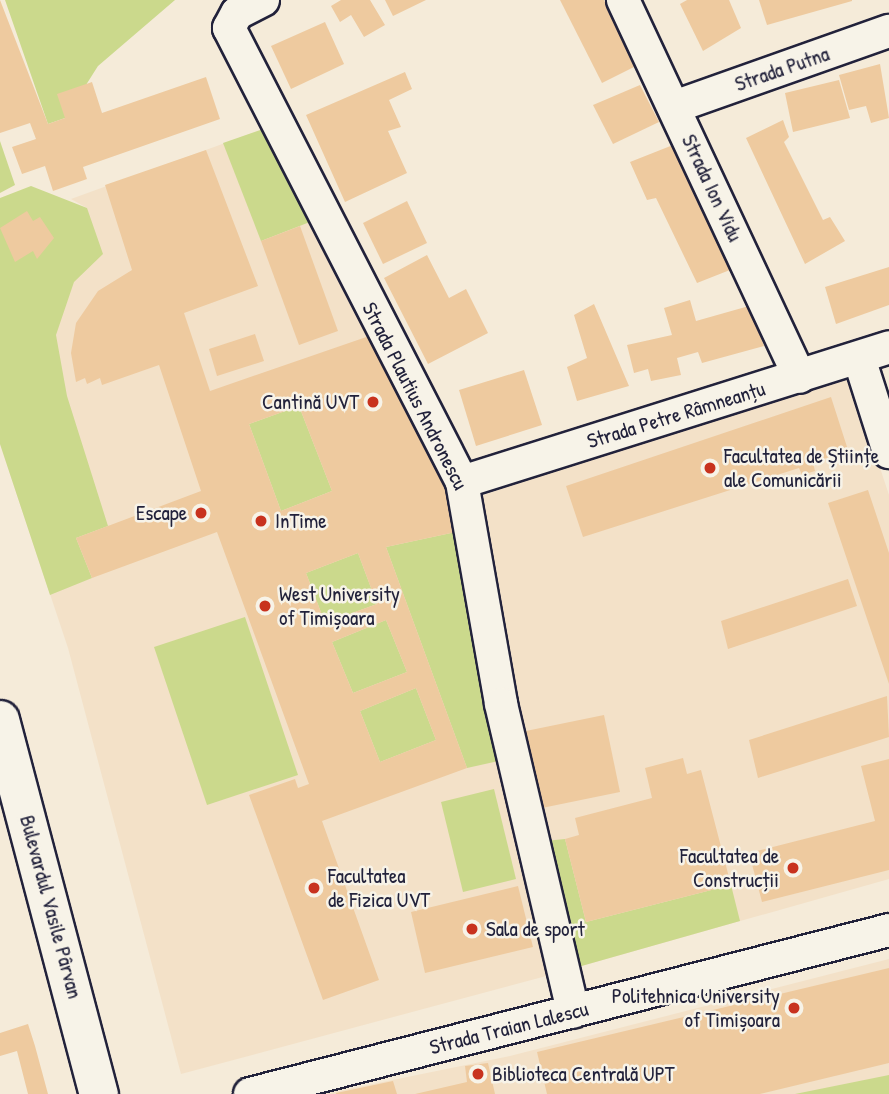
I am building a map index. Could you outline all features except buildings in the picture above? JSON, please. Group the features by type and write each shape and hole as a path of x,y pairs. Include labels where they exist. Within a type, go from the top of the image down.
{"main road":[{"name":"Bulevardul Vasile Pârvan","path":"0,720 99,1094"}],"street":[{"name":"Strada Ion Vidu","path":"623,0 800,377"},
{"name":"Strada Plautius Andronescu","path":"250,6 229,27 272,118 462,482 501,704 573,1012"},
{"name":"Strada Putna","path":"674,107 889,31"},
{"name":"Strada Petre Râmneanțu","path":"462,482 889,347"},
{"path":"859,358 889,452"},
{"name":"Strada Traian Lalescu","path":"250,1094 889,930"}],"shaded area":[{"name":"West University of Timișoara","path":"266,128 436,448 550,975 181,1074 68,648 0,444 0,267 87,208 71,199"},
{"path":"848,371 889,495 889,879 578,967 537,809 475,498"},
{"name":"Politehnica University of Timișoara","path":"889,959 889,1094 324,1094 510,1056"}],"green space":[{"path":"5,0 175,0 98,66 65,118 48,124"},
{"path":"266,128 315,220 261,241 223,143"},
{"path":"0,141 15,185 0,193"},
{"path":"31,186 87,208 103,254 74,282 56,335 67,396 108,526 76,538 92,578 50,595 0,444 0,198"},
{"path":"299,406 332,491 281,511 249,424"},
{"path":"465,530 503,760 467,768 386,547"},
{"path":"358,553 377,604 325,623 306,573"},
{"path":"245,617 298,775 207,805 154,647"},
{"path":"386,620 407,672 353,693 332,642"},
{"path":"416,688 436,740 380,762 360,711"},
{"path":"494,789 516,879 463,892 441,802"},
{"path":"565,839 586,922 731,885 740,921 578,967 545,841"},
{"path":"889,1075 889,1094 795,1094"}],"place":[{"name":"Cantină UVT","path":"373,402"},
{"name":"Facultatea de Științe ale Comunicării","path":"710,468"},
{"name":"Escape","path":"201,513"},
{"name":"InTime","path":"261,521"},
{"name":"West University of Timișoara","path":"265,606"},
{"name":"Facultatea de Construcții","path":"793,868"},
{"name":"Facultatea de Fizica UVT","path":"314,888"},
{"name":"Sala de sport","path":"472,929"},
{"name":"Politehnica University of Timișoara","path":"794,1008"},
{"name":"Biblioteca Centrală UPT","path":"478,1074"}]}
